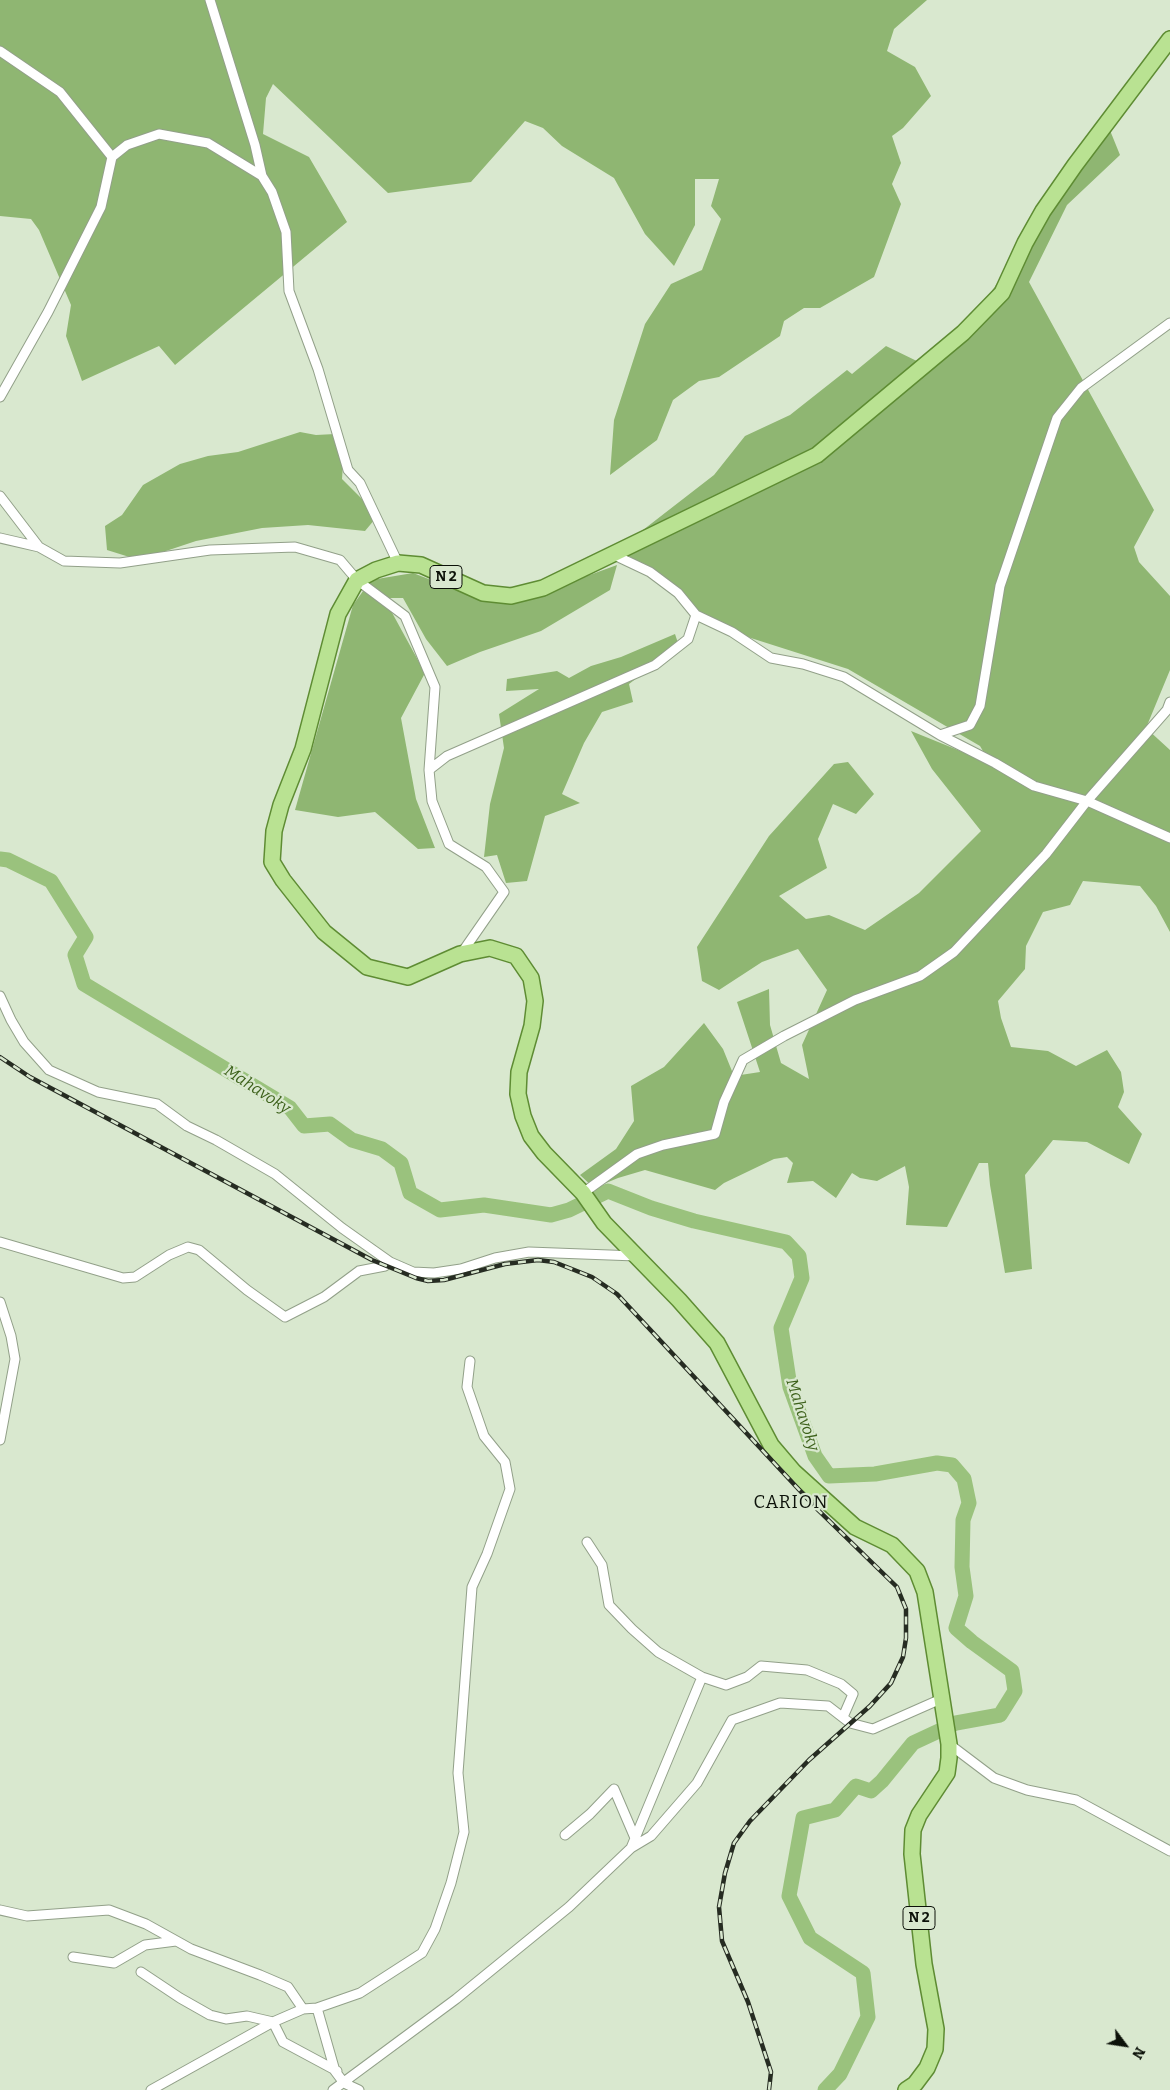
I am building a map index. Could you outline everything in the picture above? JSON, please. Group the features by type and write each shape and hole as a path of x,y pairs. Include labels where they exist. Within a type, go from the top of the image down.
{"main road":[{"name":"N 2","path":"906,2090 915,2084 927,2068 935,2048 936,2029 923,1954 912,1854 913,1830 919,1815 947,1773 949,1744 924,1592 917,1571 892,1544 855,1527 794,1472 771,1445 717,1343 679,1300 604,1223 583,1193 544,1153 531,1136 522,1116 518,1094 519,1072 532,1026 535,1001 531,978 516,956 490,948 460,954 408,976 367,967 324,932 283,880 272,862 274,832 281,805 303,749 338,614 357,580 376,570 398,563 421,565 483,593 511,596 543,588 817,455 963,333 1002,293 1024,243 1043,211 1075,165 1170,40"}],"street":[{"path":"210,0 255,145 262,176 272,192 286,232 289,291 318,369 348,470 360,483 398,563"},
{"path":"0,51 60,92 112,157"},
{"path":"0,397 48,312 101,207 112,157 127,144 159,134 208,144 262,176"},
{"path":"940,735 970,725 980,706 1000,586 1057,418 1081,388 1170,323"},
{"path":"0,496 39,548"},
{"path":"0,538 39,548 64,561 120,563 210,550 295,547 340,560 357,580 405,616 435,687 429,770 432,801 449,844 486,867 504,892 460,954"},
{"path":"612,554 650,572 678,593 696,615 732,632 770,658 803,664 844,677 940,735 995,763 1034,786 1087,801 1170,838"},
{"path":"429,770 455,752 654,665 688,639 696,615"},
{"path":"583,1193 638,1154 663,1145 715,1134 724,1102 743,1060 784,1036 855,1000 920,976 954,952 1046,854 1087,801 1167,710 1170,702"},
{"path":"0,996 24,1042 49,1070 98,1092 157,1104 187,1126 216,1140 275,1174 342,1228 390,1262 413,1272 434,1273 529,1252 636,1256"},
{"path":"0,1242 123,1278 135,1277 169,1255 188,1247 199,1250 246,1290 285,1317 324,1297 359,1272 385,1266 390,1262"},
{"path":"0,1302 11,1336 15,1359 0,1440"},
{"path":"151,2090 273,2022 303,2009 317,2008 360,1993 422,1953 435,1929 464,1832 458,1773 472,1587 487,1554 510,1489 505,1462 484,1436 467,1387 470,1361"},
{"path":"587,1542 602,1565 609,1605 658,1652 702,1677 726,1685 747,1677 761,1666 807,1670 841,1684 854,1694 843,1718"},
{"path":"631,1848 702,1677"},
{"path":"333,2090 471,1987 569,1907 631,1848 651,1836 698,1783 732,1720 780,1703 828,1706 850,1723 873,1729 942,1705"},
{"path":"949,1744 994,1778 1027,1790 1076,1800 1170,1851"},
{"path":"565,1835 590,1814 614,1789 635,1838"},
{"path":"0,1910 27,1916 109,1910 146,1924 191,1949 288,1987 303,2009"},
{"path":"73,1957 114,1963 145,1945 176,1941"},
{"path":"142,1972 210,2016 226,2019 247,2016 273,2022"},
{"path":"317,2008 335,2071 344,2083 359,2090"},
{"path":"273,2022 283,2042 335,2071 352,2076"}],"green space":[{"path":"0,0 927,0 894,29 887,51 915,67 931,96 903,128 892,136 901,163 892,184 901,204 874,277 820,308 804,308 784,321 780,336 719,377 699,381 673,400 657,440 610,475 614,420 645,324 671,284 702,270 721,219 711,206 719,179 695,179 695,225 674,266 645,234 614,178 562,146 543,128 525,121 471,182 388,193 273,84 266,98 263,134 309,157 347,222 175,365 159,346 82,381 66,336 71,305 39,230 31,219 0,216"},
{"path":"1107,123 1120,155 1067,205 1029,282 1154,510 1134,547 1139,562 1170,596 1170,670 1146,728 1170,750 1170,932 1156,906 1140,886 1083,881 1070,905 1043,912 1026,946 1025,969 998,1001 1001,1018 1011,1047 1048,1051 1076,1066 1107,1050 1121,1072 1124,1092 1118,1107 1142,1134 1129,1164 1087,1142 1053,1140 1025,1175 1032,1269 1005,1273 988,1163 979,1163 947,1227 906,1225 909,1187 905,1166 877,1181 860,1178 852,1173 836,1198 813,1181 787,1183 793,1163 787,1157 774,1159 724,1183 715,1190 645,1170 594,1188 580,1175 616,1149 634,1121 631,1086 664,1067 704,1023 723,1049 734,1076 760,1072 737,1002 769,989 770,1025 781,1063 809,1079 802,1045 827,990 798,949 762,962 719,990 702,981 697,947 769,836 834,764 848,762 874,794 856,814 833,804 818,839 827,868 779,896 806,919 829,915 865,930 919,893 981,831 932,769 911,731 990,763 980,746 848,669 732,632 696,615 650,572 612,554 714,475 745,436 790,415 847,370 852,374 886,346 925,365 963,333"},
{"path":"300,432 316,435 335,434 343,464 342,479 364,501 375,519 365,531 308,525 262,528 196,541 139,560 107,550 105,526 122,515 143,485 180,464 208,456 238,452"},
{"path":"617,565 610,590 541,631 480,652 447,666 426,639 403,598 384,598 425,673 401,718 416,799 435,848 418,849 375,812 338,817 295,810 353,605 371,580 413,573 483,600 516,602"},
{"path":"675,634 679,646 629,684 633,702 602,712 584,743 562,794 580,803 545,816 527,881 506,883 497,855 484,857 490,804 504,748 499,714 539,689 506,691 507,679 557,671 569,678 591,666 621,657"}],"waterway":[{"name":"Mahavoky","path":"0,859 8,860 51,881 86,937 75,955 84,984 290,1108 304,1126 330,1124 352,1140 382,1149 401,1163 410,1193 440,1210 484,1205 551,1215 569,1210 608,1191 651,1208 694,1221 786,1242 799,1256 802,1278 781,1328 790,1387 815,1456 829,1476 875,1474 937,1463 952,1465 964,1479 969,1503 963,1520 962,1567 966,1596 956,1628 1012,1671 1015,1691 1000,1715 956,1723 913,1743 882,1781 871,1791 856,1786 835,1810 803,1818 789,1896 810,1938 863,1973 868,2017 840,2074 825,2090"}],"railway":[{"path":"0,1057 30,1077 372,1260 416,1278 428,1281 444,1280 505,1264 538,1260 554,1262 592,1277 617,1294 817,1509 897,1587 906,1609 906,1638 903,1657 891,1683 870,1706 809,1760 750,1821 734,1843 725,1873 719,1907 722,1941 748,2002 771,2072 769,2090"}],"district":[{"name":"CARION","path":"791,1503"}]}
